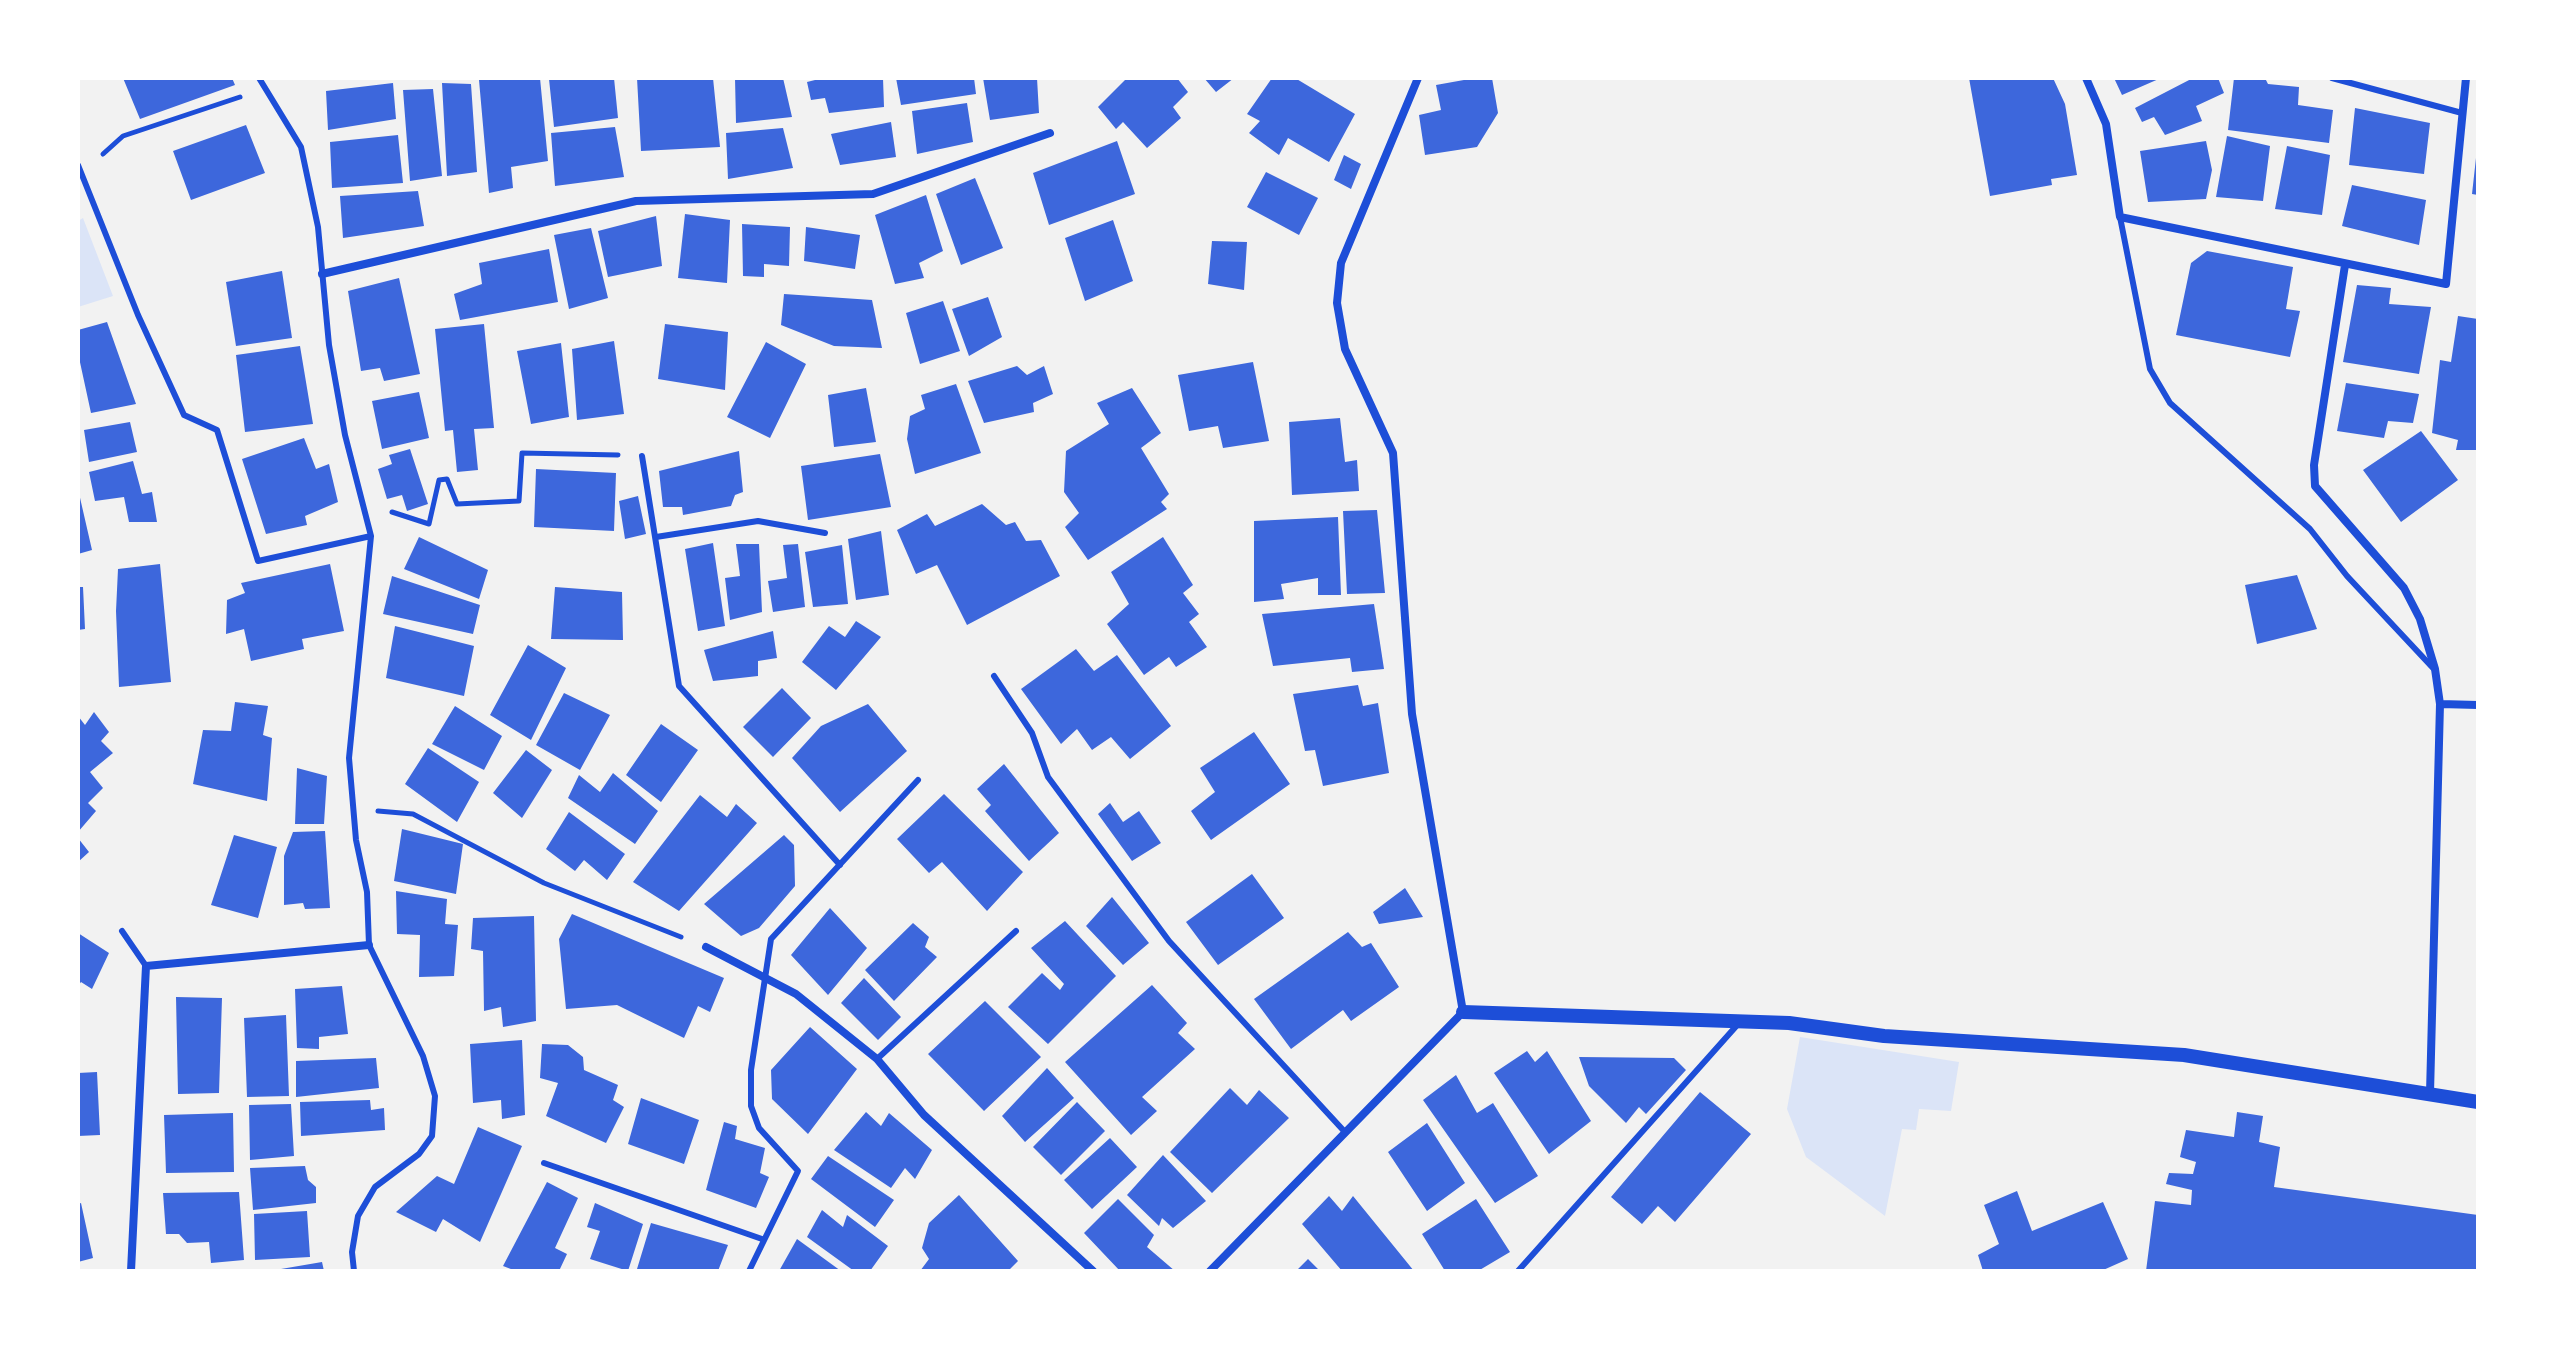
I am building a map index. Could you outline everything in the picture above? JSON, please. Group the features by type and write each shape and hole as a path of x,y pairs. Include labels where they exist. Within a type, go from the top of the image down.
{"street":[{"path":"1418,78 1345,251 1337,303 1345,349 1393,453 1412,714 1463,1012"},
{"path":"2086,78 2106,124 2120,217 2446,284 2466,78"},
{"path":"322,274 636,201 873,194 1050,133"},
{"path":"2345,265 2314,465 2315,486 2404,588 2420,619 2435,669 2440,704 2430,1093"},
{"path":"2440,704 2478,705"},
{"path":"131,1271 146,966 369,945"},
{"path":"706,947 796,994 877,1059 924,1115 1093,1271"},
{"path":"1210,1271 1463,1012 1789,1023 1884,1036 2184,1055 2478,1102"}],"lane":[{"path":"259,78 301,147 318,227 329,345 345,435 365,503 371,536 349,758 353,809 367,892 369,945 423,1056 435,1096 432,1136 419,1154 375,1187 358,1216 352,1252 354,1271"},
{"path":"2332,78 2462,113"},
{"path":"79,169 132,302 184,415 217,430 258,561 371,536"},
{"path":"2120,217 2150,369 2170,403 2310,529 2347,576 2435,669"},
{"path":"642,456 679,686 840,865"},
{"path":"656,537 758,521 825,533"},
{"path":"994,676 1032,733 1048,777 1169,941 1344,1131"},
{"path":"749,1271 762,1239 798,1171 759,1128 751,1106 751,1070 763,975 771,939 918,780"},
{"path":"122,931 146,966"},
{"path":"877,1059 1016,931"},
{"path":"1518,1271 1739,1022"},
{"path":"544,1163 762,1239"}],"path":[{"path":"79,169 123,136 265,88"},
{"path":"365,503 429,524 439,480 447,479 457,504 519,501 522,453 642,456"},
{"path":"353,809 413,814 544,883 706,947"}],"shaded area":[{"path":"83,218 113,296 78,307 78,221"},
{"path":"1800,1037 1959,1062 1951,1111 1919,1109 1916,1130 1902,1129 1885,1216 1806,1157 1787,1109"}],"building":[{"path":"123,78 232,78 235,85 140,119"},
{"path":"540,78 548,161 511,167 513,188 489,193 479,80"},
{"path":"614,78 618,118 554,127 549,79"},
{"path":"637,78 713,78 720,147 641,151"},
{"path":"735,78 783,78 792,117 736,123"},
{"path":"823,78 883,78 884,107 829,113 825,98 811,100 807,82"},
{"path":"896,78 974,78 976,94 901,105"},
{"path":"983,78 1037,78 1039,113 990,120"},
{"path":"1127,78 1177,78 1188,92 1173,107 1181,118 1147,148 1123,122 1116,129 1098,107"},
{"path":"1204,78 1234,78 1216,92"},
{"path":"1272,78 1295,78 1355,114 1329,162 1288,138 1279,155 1249,133 1260,121 1247,114"},
{"path":"1492,78 1498,113 1477,147 1425,155 1419,115 1441,110 1436,85"},
{"path":"1969,78 2053,78 2065,104 2077,175 2051,179 2052,185 1990,196"},
{"path":"2114,78 2161,78 2122,95"},
{"path":"2193,78 2218,78 2224,93 2196,106 2202,121 2165,135 2154,117 2142,122 2135,108"},
{"path":"2234,78 2265,78 2268,84 2299,87 2298,105 2333,110 2329,143 2228,130"},
{"path":"393,83 396,119 328,130 326,91"},
{"path":"442,83 471,84 477,172 447,176"},
{"path":"433,89 442,176 410,181 403,90"},
{"path":"967,103 973,142 917,154 912,111"},
{"path":"2355,108 2430,123 2424,174 2349,165"},
{"path":"891,122 896,157 840,165 831,134"},
{"path":"246,125 265,173 191,200 173,151"},
{"path":"615,127 624,177 555,186 551,133"},
{"path":"783,128 793,168 728,179 726,133"},
{"path":"398,135 403,183 332,188 330,142"},
{"path":"2227,136 2270,146 2263,201 2216,197"},
{"path":"1117,141 1135,194 1049,225 1033,173"},
{"path":"2206,141 2212,170 2206,199 2148,202 2140,151"},
{"path":"2287,146 2330,155 2322,215 2275,209"},
{"path":"1344,155 1361,164 1351,189 1334,180"},
{"path":"2478,158 2478,195 2472,194"},
{"path":"1266,172 1318,198 1299,235 1247,207"},
{"path":"975,178 1003,248 961,265 936,194"},
{"path":"2352,185 2426,200 2419,245 2342,226"},
{"path":"418,191 424,226 343,238 340,196"},
{"path":"926,195 943,251 919,263 924,278 895,284 875,215"},
{"path":"685,214 730,220 727,283 678,278"},
{"path":"656,216 662,266 608,277 598,231"},
{"path":"1113,220 1133,281 1085,301 1065,238"},
{"path":"742,224 790,227 789,266 764,264 764,277 743,276"},
{"path":"806,227 860,235 855,269 804,261"},
{"path":"591,228 608,298 569,309 554,235"},
{"path":"1212,241 1247,242 1244,290 1208,284"},
{"path":"549,249 558,302 460,320 454,294 482,284 479,263"},
{"path":"2207,251 2293,267 2286,309 2300,311 2290,357 2176,335 2191,263"},
{"path":"282,271 292,338 236,346 226,282"},
{"path":"399,278 420,374 384,381 380,368 361,371 348,291"},
{"path":"2357,285 2391,288 2389,304 2431,307 2419,374 2343,362"},
{"path":"784,294 872,300 882,348 834,346 781,325"},
{"path":"988,297 1002,337 969,356 952,309"},
{"path":"943,301 960,351 920,364 906,313"},
{"path":"2458,316 2478,319 2478,450 2456,450 2458,440 2432,433 2440,360 2451,362"},
{"path":"107,322 136,404 91,413 78,353 78,330"},
{"path":"484,324 494,428 474,429 478,470 457,472 453,430 445,431 435,329"},
{"path":"665,324 728,332 725,390 658,379"},
{"path":"614,341 624,414 577,420 572,349"},
{"path":"766,342 806,364 770,438 727,417"},
{"path":"561,343 569,417 531,424 517,351"},
{"path":"300,346 313,424 245,432 236,355"},
{"path":"1253,362 1269,441 1223,448 1218,426 1189,431 1178,375"},
{"path":"1017,366 1027,375 1044,366 1053,394 1033,403 1034,412 984,423 968,381"},
{"path":"2346,383 2419,394 2413,423 2388,421 2384,438 2337,431"},
{"path":"956,384 981,453 915,474 907,439 910,416 925,409 921,395"},
{"path":"866,388 876,442 834,447 828,395"},
{"path":"1132,388 1161,433 1141,448 1169,494 1161,502 1167,509 1088,560 1065,527 1079,513 1064,492 1066,451 1109,424 1097,403"},
{"path":"419,392 429,438 382,449 372,401"},
{"path":"1340,418 1345,462 1357,460 1359,491 1292,495 1289,422"},
{"path":"130,422 137,452 89,462 84,430"},
{"path":"2421,431 2458,480 2401,522 2363,470"},
{"path":"304,438 316,469 329,464 338,502 305,516 307,525 266,534 242,459"},
{"path":"410,449 428,504 407,511 402,495 387,499 378,469 392,464 389,455"},
{"path":"739,451 743,492 735,495 731,506 683,515 682,507 663,507 659,471"},
{"path":"880,454 891,507 808,520 801,466"},
{"path":"133,461 142,494 152,492 157,522 129,522 124,497 95,501 89,472"},
{"path":"536,469 616,473 614,531 534,527"},
{"path":"78,489 92,550 78,554"},
{"path":"638,496 646,534 625,539 619,501"},
{"path":"982,504 1006,525 1015,522 1026,541 1041,540 1060,576 967,625 937,565 916,574 897,530 927,514 935,526"},
{"path":"1377,510 1385,593 1347,594 1343,511"},
{"path":"1338,517 1341,595 1318,595 1318,578 1281,584 1284,599 1254,602 1254,521"},
{"path":"881,531 889,595 856,600 848,539"},
{"path":"419,537 488,570 479,599 404,569"},
{"path":"1163,537 1193,585 1183,593 1199,614 1189,622 1207,647 1176,667 1169,657 1144,675 1107,624 1129,604 1111,572"},
{"path":"713,543 725,626 698,631 685,549"},
{"path":"736,544 759,544 762,612 730,620 725,578 740,576"},
{"path":"798,544 805,607 773,612 768,581 787,578 783,545"},
{"path":"842,545 848,604 813,607 805,552"},
{"path":"160,564 171,682 119,687 118,569"},
{"path":"330,564 344,631 302,639 304,649 251,661 244,629 226,634 227,600 245,593 241,583"},
{"path":"2297,575 2317,629 2257,644 2245,585"},
{"path":"392,576 480,605 473,634 383,614"},
{"path":"78,587 83,587 85,629 78,630"},
{"path":"555,587 622,592 623,640 551,639"},
{"path":"1374,604 1384,669 1352,672 1350,658 1273,666 1262,614"},
{"path":"856,621 881,637 836,690 802,662 829,626 845,637"},
{"path":"395,626 474,646 464,696 386,678"},
{"path":"773,631 777,658 758,661 758,676 713,681 704,650"},
{"path":"528,645 566,668 531,740 490,715"},
{"path":"1076,649 1094,671 1117,655 1171,726 1130,759 1111,737 1092,750 1077,729 1061,744 1021,689"},
{"path":"1358,685 1363,706 1378,703 1389,773 1323,786 1315,750 1305,751 1293,694"},
{"path":"782,688 811,718 773,757 743,727"},
{"path":"564,693 610,715 580,770 536,745"},
{"path":"235,702 268,706 263,735 272,738 267,801 193,784 203,730 231,731"},
{"path":"868,704 907,751 840,812 792,758 821,726"},
{"path":"455,706 502,736 484,770 432,744"},
{"path":"94,712 109,732 101,741 113,753 90,772 103,788 88,803 96,811 78,832 78,716 85,725"},
{"path":"661,724 698,750 661,802 626,775"},
{"path":"1254,732 1290,784 1211,840 1191,811 1215,792 1200,768"},
{"path":"428,748 479,782 457,822 405,784"},
{"path":"526,750 552,770 522,818 493,793"},
{"path":"1004,764 1059,833 1029,861 985,811 991,805 977,789"},
{"path":"297,768 327,776 324,824 295,824"},
{"path":"613,773 658,811 635,844 568,798 579,775 600,792"},
{"path":"944,794 1023,872 987,911 942,862 929,873 897,839"},
{"path":"700,795 727,817 736,804 757,823 679,911 633,882"},
{"path":"1110,803 1123,822 1139,811 1161,843 1132,861 1098,814"},
{"path":"569,812 625,854 607,880 584,860 575,871 546,849"},
{"path":"402,829 463,844 456,894 394,881"},
{"path":"325,831 330,908 305,909 303,903 284,905 284,856 293,832"},
{"path":"234,835 277,847 258,918 211,905"},
{"path":"784,835 794,845 795,886 759,928 741,936 704,904"},
{"path":"78,838 89,852 78,862"},
{"path":"1252,874 1284,918 1218,965 1186,922"},
{"path":"1405,888 1423,917 1379,924 1373,912"},
{"path":"396,891 447,899 445,924 458,925 454,976 419,977 420,935 397,934"},
{"path":"1112,897 1149,943 1123,965 1086,926"},
{"path":"830,908 867,948 828,995 791,955"},
{"path":"572,914 724,978 710,1012 698,1006 684,1038 617,1005 566,1009 559,939"},
{"path":"534,916 536,1021 503,1027 501,1007 484,1011 483,951 471,949 473,918"},
{"path":"1065,921 1116,976 1048,1044 1008,1007 1042,973 1060,990 1064,984 1031,948"},
{"path":"913,923 929,937 925,947 937,957 894,1001 865,970"},
{"path":"1348,932 1362,947 1371,943 1399,987 1351,1021 1343,1010 1291,1049 1254,999"},
{"path":"78,933 109,953 92,989 81,982 78,986"},
{"path":"864,978 901,1017 878,1040 841,1003"},
{"path":"1152,985 1187,1023 1178,1033 1195,1049 1142,1097 1157,1111 1131,1135 1065,1062"},
{"path":"342,986 348,1034 319,1037 319,1049 297,1048 295,989"},
{"path":"176,997 222,998 219,1093 178,1094"},
{"path":"985,1001 1041,1057 984,1111 928,1054"},
{"path":"286,1015 289,1096 247,1097 244,1018"},
{"path":"810,1027 857,1069 808,1134 772,1099 771,1070"},
{"path":"522,1040 525,1115 502,1119 501,1100 473,1103 470,1044"},
{"path":"542,1044 568,1045 583,1057 584,1070 618,1085 613,1100 624,1107 606,1143 546,1116 558,1083 540,1078"},
{"path":"1527,1051 1535,1062 1547,1051 1591,1121 1549,1154 1494,1073"},
{"path":"1579,1057 1674,1058 1686,1070 1646,1114 1639,1107 1626,1123 1589,1086"},
{"path":"376,1058 379,1088 296,1097 296,1061"},
{"path":"1047,1068 1074,1098 1025,1142 1002,1116"},
{"path":"97,1072 100,1135 78,1136 78,1073"},
{"path":"1456,1075 1477,1113 1493,1103 1538,1176 1495,1203 1423,1100"},
{"path":"1230,1088 1247,1105 1259,1090 1289,1118 1212,1193 1170,1152"},
{"path":"1700,1092 1751,1134 1675,1222 1658,1206 1642,1224 1611,1197"},
{"path":"641,1098 699,1120 684,1164 628,1144"},
{"path":"370,1100 371,1110 384,1108 385,1130 301,1136 300,1102"},
{"path":"1077,1102 1105,1131 1061,1175 1033,1147"},
{"path":"291,1104 294,1156 250,1160 249,1105"},
{"path":"866,1112 881,1126 889,1113 932,1150 915,1179 905,1168 891,1188 834,1150"},
{"path":"2237,1112 2263,1116 2259,1142 2280,1147 2274,1187 2478,1215 2478,1271 2146,1271 2155,1201 2191,1205 2192,1190 2166,1184 2169,1173 2193,1174 2196,1162 2180,1157 2186,1130 2234,1137"},
{"path":"233,1113 234,1172 166,1173 164,1115"},
{"path":"724,1122 737,1126 735,1139 765,1148 760,1173 769,1177 756,1208 706,1190"},
{"path":"1427,1123 1465,1183 1427,1211 1388,1152"},
{"path":"478,1127 522,1146 480,1242 443,1219 436,1232 396,1212 437,1176 454,1184"},
{"path":"1110,1138 1137,1167 1092,1209 1064,1180"},
{"path":"1163,1155 1206,1201 1173,1228 1162,1218 1159,1226 1127,1195"},
{"path":"828,1156 894,1200 875,1227 811,1179"},
{"path":"305,1166 308,1180 316,1187 316,1203 253,1210 250,1168"},
{"path":"547,1182 578,1198 555,1248 567,1254 559,1271 516,1271 503,1266"},
{"path":"2017,1191 2032,1231 2103,1202 2128,1259 2101,1271 1983,1271 1978,1255 1999,1244 1984,1205"},
{"path":"239,1192 244,1260 211,1263 209,1242 187,1243 179,1234 166,1234 163,1193"},
{"path":"959,1195 1018,1261 1008,1271 920,1271 929,1259 922,1248 929,1223"},
{"path":"1329,1196 1342,1211 1353,1196 1414,1271 1342,1271 1302,1224"},
{"path":"1118,1199 1154,1235 1147,1247 1175,1271 1120,1271 1084,1233"},
{"path":"1476,1199 1510,1252 1478,1271 1445,1271 1422,1234"},
{"path":"81,1203 93,1258 78,1262 78,1204"},
{"path":"595,1203 643,1224 628,1271 590,1259 600,1231 587,1227"},
{"path":"822,1210 843,1227 847,1215 888,1246 870,1271 854,1271 807,1237"},
{"path":"307,1211 310,1257 255,1260 254,1214"},
{"path":"651,1223 728,1245 718,1271 637,1269"},
{"path":"797,1239 841,1271 779,1271"},
{"path":"1308,1259 1320,1271 1296,1271"},
{"path":"322,1262 324,1271 281,1269"}]}
